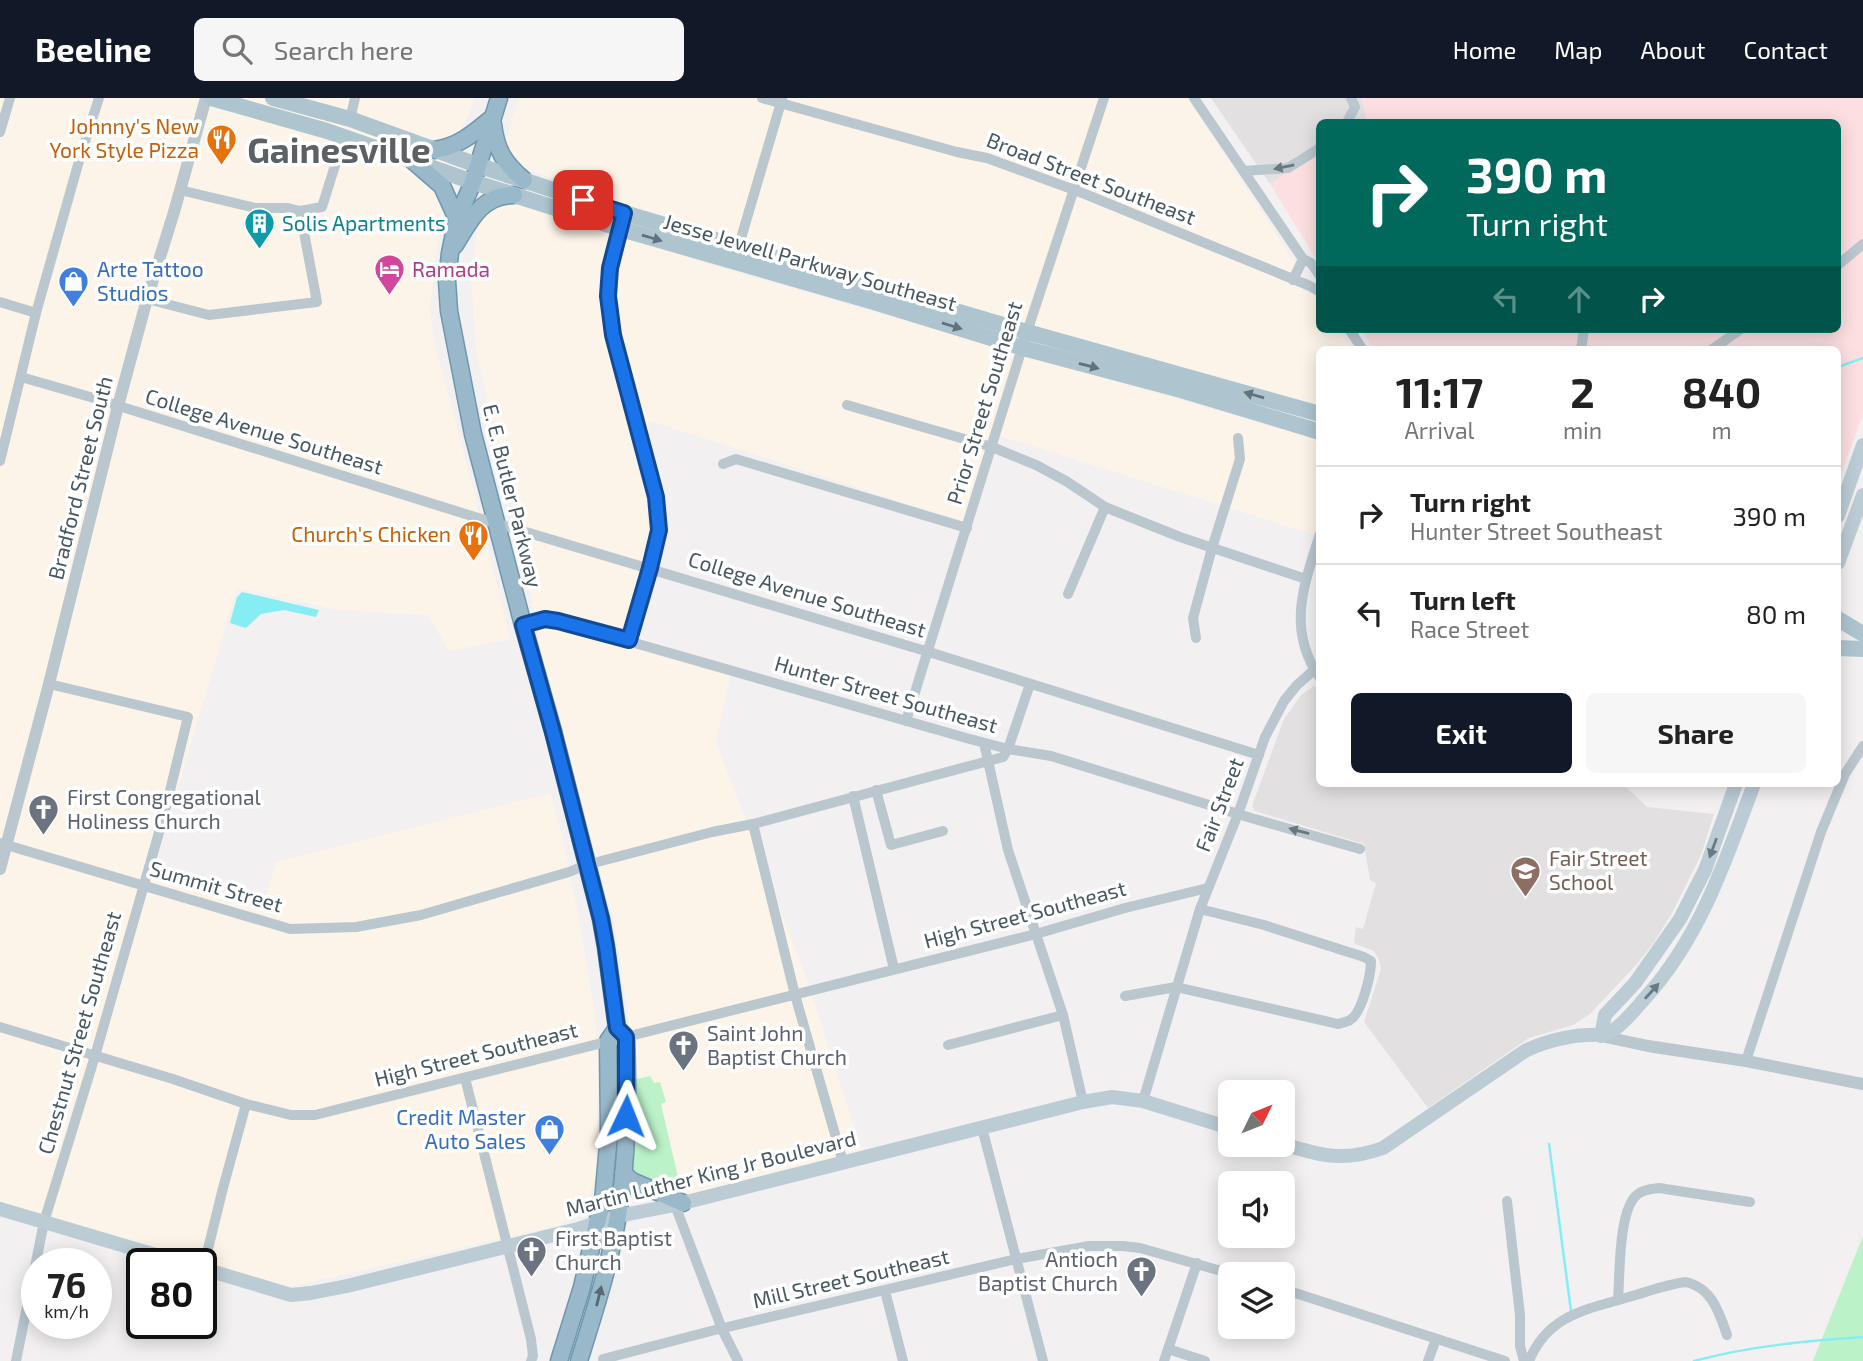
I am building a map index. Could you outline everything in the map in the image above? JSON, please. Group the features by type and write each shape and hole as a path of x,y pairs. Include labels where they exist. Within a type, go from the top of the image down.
{"highway":[{"name":"E. E. Butler Parkway","path":"499,98 473,182 457,219 447,281 451,324 473,433 553,732 606,947 617,1035 628,1078 618,1216 596,1309 579,1361"},
{"path":"434,150 449,148 492,118"},
{"path":"492,118 495,141 502,157 509,168 524,180"},
{"path":"412,160 442,186 457,219"},
{"path":"450,253 483,205 496,197 514,195"},
{"name":"E. E. Butler Parkway","path":"559,1361 582,1287 603,1201 617,1035"},
{"path":"623,1173 632,1181 679,1204"}],"main road":[{"name":"Jesse Jewell Parkway Southeast","path":"211,98 344,137 621,229 737,254 1316,414"},
{"name":"Jesse Jewell Parkway Southeast","path":"273,98 350,119 477,166 624,213 874,302 1023,348 1181,390 1316,431"},
{"path":"1841,507 1863,445"},
{"path":"1841,555 1863,495"},
{"path":"1841,621 1863,635"},
{"path":"1841,634 1863,635"},
{"path":"1841,648 1863,649"},
{"path":"1601,1036 1605,1015 1635,983 1680,919 1705,870 1734,787"},
{"path":"1295,1147 1344,1157 1383,1148 1525,1051 1543,1043 1587,1035 1601,1036 1614,1030 1657,985 1695,929 1719,876 1753,787"},
{"name":"Martin Luther King Jr Boulevard","path":"217,1273 291,1295 347,1286 618,1216 679,1204 1083,1102 1112,1097 1143,1101 1218,1124"},
{"path":"0,1209 132,1248"}],"street":[{"path":"0,132 10,98"},
{"path":"0,461 36,313 99,98"},
{"name":"Bradford Street South","path":"0,869 3,844 50,684 118,406 206,98"},
{"path":"350,119 355,98"},
{"name":"Broad Street Southeast","path":"762,98 781,100 957,152 987,158 1073,190 1316,290"},
{"name":"Prior Street Southeast","path":"906,721 1027,332 1104,98"},
{"path":"1194,98 1304,258 1316,270"},
{"path":"1349,119 1355,107 1351,98"},
{"path":"737,254 781,100"},
{"path":"180,190 255,208 288,208 300,211 322,207 344,137"},
{"path":"1244,171 1288,168 1316,150"},
{"path":"147,299 209,315 317,302 300,211"},
{"path":"624,213 610,268 608,296 613,335 656,497 659,530 629,640"},
{"path":"1841,262 1863,244"},
{"path":"1293,280 1304,258"},
{"path":"0,302 36,313"},
{"path":"1717,346 1735,333"},
{"name":"College Avenue Southeast","path":"21,377 497,524 929,652 1259,755"},
{"path":"847,405 992,447 1036,465 1105,507 1212,548 1306,579"},
{"path":"1196,638 1193,618 1240,459 1238,438"},
{"path":"723,464 736,459 967,528"},
{"path":"1068,594 1105,507"},
{"name":"Fair Street","path":"1316,547 1300,607 1300,628 1304,646 1316,668"},
{"name":"Hunter Street Southeast","path":"523,625 545,619 629,640 1008,750 1051,757 1360,849"},
{"name":"Fair Street","path":"1143,1101 1200,909 1265,737 1284,701 1297,685 1316,673"},
{"name":"Chestnut Street Southeast","path":"16,1361 44,1222 164,815 188,717 50,684"},
{"path":"1008,750 1030,684"},
{"path":"984,743 1008,850 1063,1015 1083,1102"},
{"path":"1841,784 1863,747"},
{"name":"Summit Street","path":"3,844 290,929 356,927 421,915 586,865 988,762 1003,757 1008,750"},
{"path":"1746,1061 1821,832 1840,787"},
{"path":"876,790 891,845 943,831"},
{"path":"853,796 894,969"},
{"path":"753,824 795,995 843,1162"},
{"name":"High Street Southeast","path":"0,1027 246,1104 291,1115 316,1115 617,1035 795,995 1208,888"},
{"path":"1125,996 1176,987 1338,1024 1349,1021 1357,1013 1371,971 1371,961 1264,925 1200,909"},
{"path":"948,1045 1063,1015"},
{"path":"1601,1036 1863,1084"},
{"path":"465,1077 531,1339 531,1361"},
{"path":"207,1248 246,1104"},
{"path":"982,1128 1043,1361"},
{"path":"1618,1300 1623,1227 1628,1207 1639,1193 1659,1188 1750,1202"},
{"path":"1507,1201 1520,1315 1520,1346 1527,1361"},
{"path":"679,1204 722,1329 738,1361"},
{"name":"Mill Street Southeast","path":"603,1359 1016,1259 1089,1246 1123,1246 1156,1251 1218,1270"},
{"path":"1164,1361 1197,1263"},
{"path":"1527,1361 1544,1334 1587,1308 1679,1283 1694,1283 1708,1294 1718,1307 1727,1335"},
{"path":"884,1291 903,1361"},
{"path":"1295,1293 1505,1361"},
{"path":"1428,1361 1436,1339"},
{"path":"1168,1349 1205,1361"}],"shaded area":[{"path":"0,98 474,98 466,120 457,134 437,191 445,212 435,260 430,308 434,342 510,639 449,651 428,615 337,610 237,588 151,879 262,909 276,862 550,793 564,843 594,1009 598,1056 596,1177 587,1200 560,1225 275,1290 217,1270 217,1248 141,1248 0,1206"},
{"path":"519,98 1188,98 1316,295 1316,333 1341,333 1349,346 1316,346 1316,407 674,223 600,198 516,164 505,148"},
{"path":"1211,98 1362,98 1366,119 1316,119 1316,153 1270,184"},
{"path":"1362,98 1863,98 1863,414 1841,474 1841,346 1372,346 1364,333 1841,333 1841,119 1366,119"},
{"path":"1316,153 1316,258 1270,184"},
{"path":"502,198 712,265 1316,439 1316,535 997,435 970,524 648,420 660,568 636,636 732,669 716,742 805,974 863,1155 681,1201 633,1174 635,1066 615,926 547,682 514,514 476,351 471,277 478,223 493,203"},
{"name":"Fair Street School","path":"1314,686 1316,688 1316,787 1625,787 1647,807 1714,814 1701,855 1653,944 1590,1014 1573,1025 1529,1038 1428,1108 1364,1022 1381,969 1374,951 1355,944 1354,941 1356,927 1363,929 1376,883 1370,880 1364,844 1255,811 1252,806 1284,719 1301,695"}],"green space":[{"path":"650,1076 654,1083 660,1082 666,1102 661,1104 682,1194 640,1181 630,1171 633,1080"},
{"path":"1863,1236 1863,1361 1813,1361"}],"water":[{"path":"242,592 319,610 316,617 284,610 261,614 246,628 230,623 237,597"}],"waterway":[{"path":"1841,366 1863,358"},
{"path":"1549,1144 1571,1311"},
{"path":"1694,1361 1778,1345 1863,1337"}],"place":[{"name":"Johnny's New York Style Pizza","path":"222,166"},
{"name":"Solis Apartments","path":"259,251"},
{"name":"Ramada","path":"389,297"},
{"name":"Arte Tattoo Studios","path":"74,309"},
{"name":"Church's Chicken","path":"474,562"},
{"name":"First Congregational Holiness Church","path":"44,837"},
{"name":"Fair Street School","path":"1526,898"},
{"name":"Saint John Baptist Church","path":"684,1073"},
{"name":"Credit Master Auto Sales","path":"549,1157"},
{"name":"First Baptist Church","path":"532,1278"},
{"name":"Antioch Baptist Church","path":"1141,1299"}],"district":[{"name":"Gainesville","path":"339,151"}],"route":[{"path":"583,200 624,213 610,268 608,296 613,335 656,497 659,530 629,640 545,619 523,625 601,919 617,1028 626,1037 626,1116"}]}
